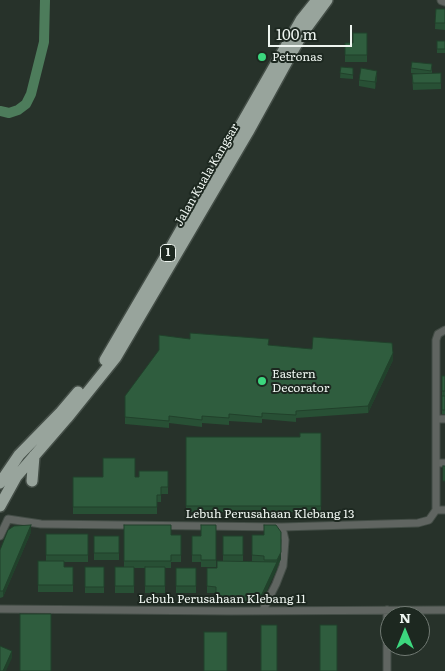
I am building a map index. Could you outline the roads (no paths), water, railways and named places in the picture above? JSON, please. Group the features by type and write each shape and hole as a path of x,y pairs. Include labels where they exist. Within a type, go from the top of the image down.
{"highway":[{"name":"Jalan Kuala Kangsar","path":"0,483 19,455 61,412 106,358 301,20 316,0"},
{"name":"Jalan Kuala Kangsar","path":"0,506 16,477 116,356 243,141 302,34 327,0"},
{"path":"32,481 34,456"}],"street":[{"path":"445,330 438,334 436,340 436,510 445,510"},
{"path":"436,375 445,375"},
{"path":"436,419 445,419"},
{"path":"436,463 445,463"},
{"name":"Lebuh Perusahaan Klebang 13","path":"0,536 8,519 41,524 282,527 418,523 429,520 436,510"},
{"path":"263,610 283,566 285,540 282,527"},
{"name":"Lebuh Perusahaan Klebang 11","path":"0,609 380,610"},
{"name":"Lebuh Perusahaan Klebang 11","path":"430,610 445,610"},
{"path":"387,656 387,671"}],"waterway":[{"path":"0,111 9,113 18,110 26,104 31,94 44,42 45,0"}],"place":[{"name":"Petronas","path":"262,57"},
{"name":"Eastern Decorator","path":"262,381"}]}
